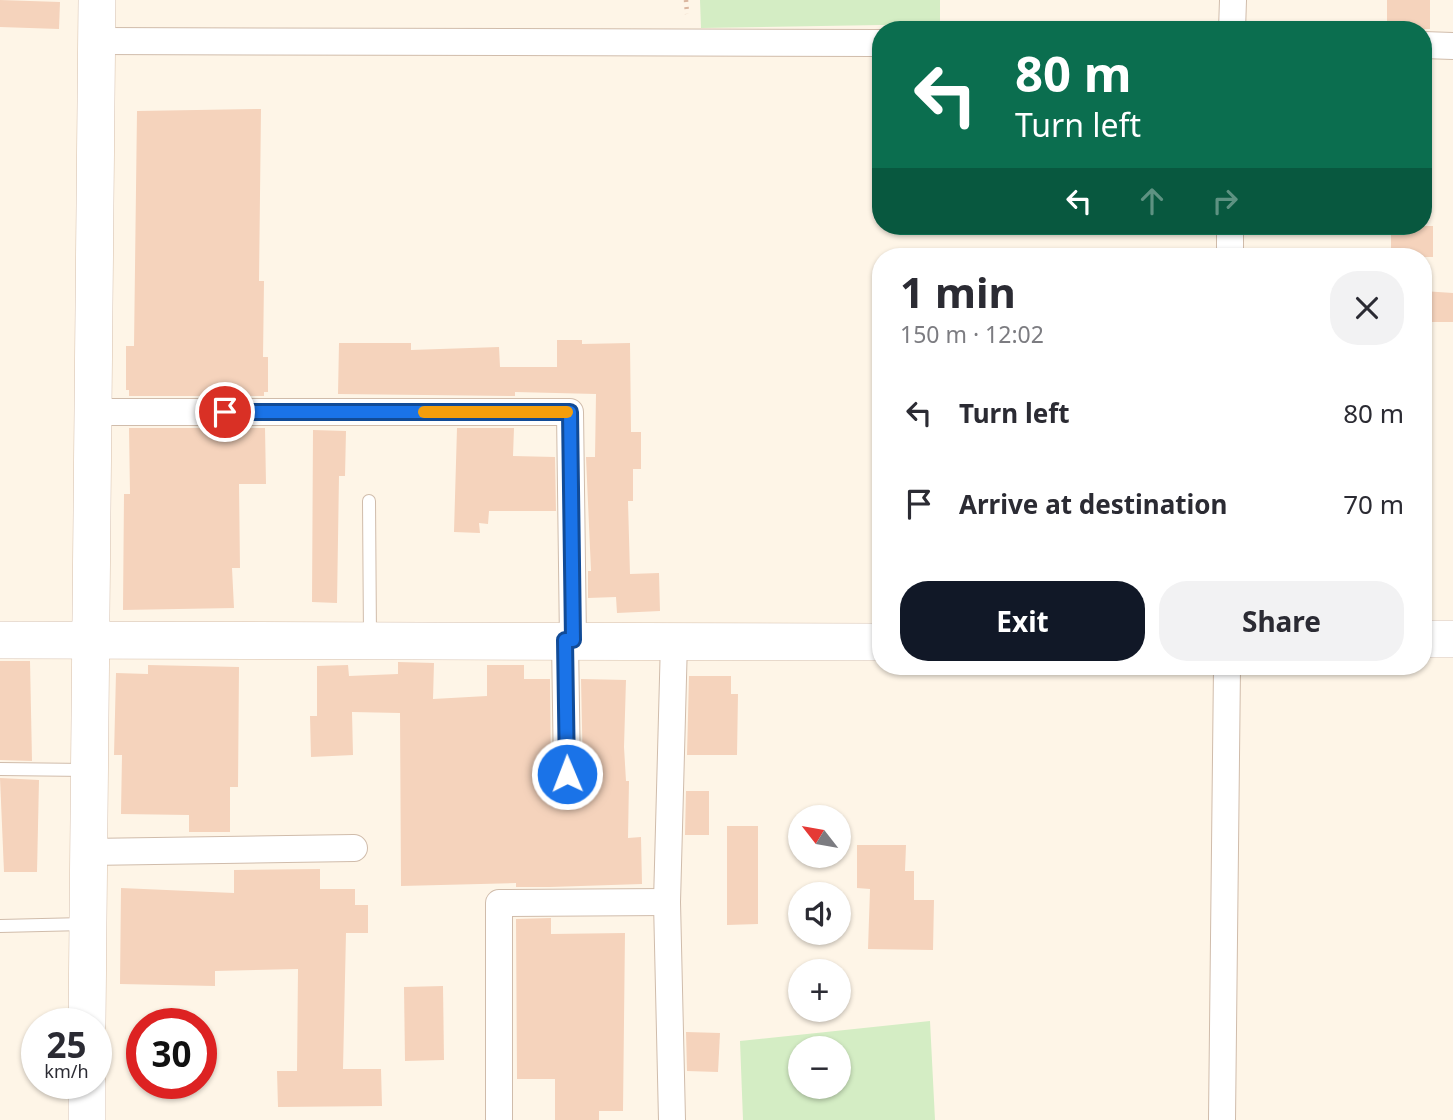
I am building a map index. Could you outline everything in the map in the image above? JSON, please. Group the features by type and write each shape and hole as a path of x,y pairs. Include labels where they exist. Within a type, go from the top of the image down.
{"street":[{"path":"87,1008 97,0"},
{"path":"1232,21 1233,0"},
{"path":"97,41 872,43"},
{"path":"1432,46 1453,46"},
{"path":"92,412 570,412 567,774"},
{"path":"1432,639 1453,639"},
{"path":"0,640 872,642"},
{"path":"671,1120 667,902 674,641"},
{"path":"1222,1120 1227,675"},
{"path":"88,852 354,848"},
{"path":"499,1120 499,903 667,902"},
{"path":"86,1120 87,1099"}],"lane":[{"path":"369,501 370,640"},
{"path":"0,769 89,770"},
{"path":"0,926 88,924"}],"green space":[{"path":"700,0 940,0 940,21 872,21 872,25 701,28"},
{"path":"930,1021 935,1120 743,1120 740,1041"}],"building":[{"path":"0,0 60,2 59,29 0,27"},
{"path":"1387,0 1430,0 1430,21 1387,21"},
{"path":"261,109 259,281 264,281 263,357 268,357 268,392 264,392 264,396 129,396 129,390 126,390 126,346 134,346 137,111"},
{"path":"1433,226 1433,257 1432,248 1391,248 1391,235 1432,235"},
{"path":"1432,292 1453,293 1453,322 1432,322"},
{"path":"557,340 582,340 582,344 630,343 631,432 641,432 641,469 633,469 633,501 628,501 630,574 659,573 660,611 617,613 616,597 588,598 588,571 591,571 586,457 595,457 596,394 338,394 339,343 411,343 411,350 499,347 500,367 557,367"},
{"path":"129,428 265,428 266,484 239,484 240,568 232,568 234,608 123,610 124,494 130,494"},
{"path":"457,428 514,428 513,456 555,457 556,511 489,511 488,524 479,523 480,533 454,532"},
{"path":"313,430 346,431 345,476 339,476 337,603 312,602"},
{"path":"0,661 30,661 32,761 0,760"},
{"path":"398,662 434,663 433,699 487,696 487,665 524,665 524,679 550,679 551,774 554,783 567,790 576,787 583,774 581,679 626,680 624,747 626,781 629,781 628,838 641,837 642,884 550,887 516,887 516,883 401,886 400,713 352,712 353,755 311,757 310,716 317,716 317,666 348,665 349,676 398,674"},
{"path":"148,665 239,667 238,787 230,787 230,832 189,832 189,815 121,814 122,755 114,755 116,673 148,674"},
{"path":"689,676 731,676 731,694 738,694 737,755 687,755"},
{"path":"0,778 39,780 37,872 4,872"},
{"path":"686,791 709,791 709,835 685,835"},
{"path":"727,826 758,826 758,924 727,925"},
{"path":"857,845 906,845 905,871 914,871 914,900 934,900 933,950 868,949 870,889 857,888"},
{"path":"320,869 320,889 355,889 355,905 368,905 368,933 346,933 343,1069 381,1069 382,1106 278,1107 277,1071 297,1071 298,969 215,971 215,986 120,984 121,888 234,893 234,870"},
{"path":"551,918 551,934 625,933 623,1111 599,1111 599,1120 555,1120 555,1079 517,1079 516,919"},
{"path":"443,986 444,1060 405,1061 404,987"},
{"path":"686,1032 720,1033 718,1072 687,1071"}],"slow traffic":[{"path":"424,412 567,412"}],"route":[{"path":"225,412 570,412 573,640 565,640 567,774"}]}
